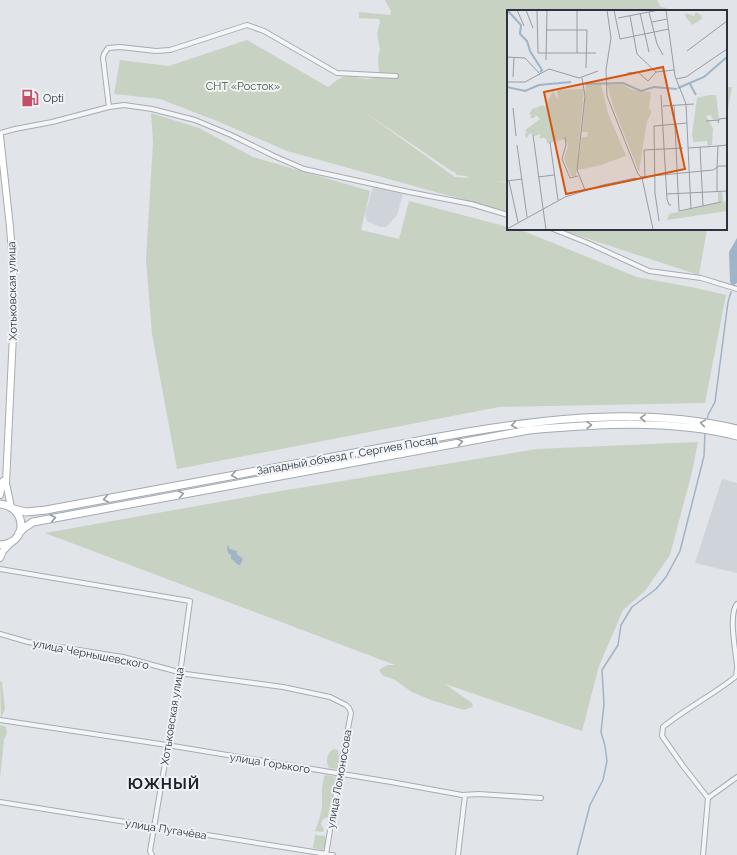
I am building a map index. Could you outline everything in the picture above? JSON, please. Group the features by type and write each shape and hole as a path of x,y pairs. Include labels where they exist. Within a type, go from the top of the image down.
{"main road":[{"name":"Хотьковская улица","path":"0,135 10,227 14,298 9,446"},
{"name":"Западный объезд г. Сергиев Посад","path":"0,504 26,512 46,510 529,422 582,417 682,419 723,429"},
{"name":"Западный объезд г. Сергиев Посад","path":"10,543 24,528 33,522 529,430 580,425 615,424 723,429"},
{"path":"723,429 737,429"},
{"path":"723,429 737,436"},
{"path":"0,495 9,446"},
{"path":"9,446 6,487 13,508 19,515 21,522 19,533"},
{"path":"0,545 10,543"},
{"path":"0,558 3,551 10,543"}],"street":[{"path":"109,107 103,65 104,54 108,48 120,47 156,51 170,50 247,25 264,31 337,73 396,76"},
{"path":"0,135 15,129 52,122 109,107 124,105 152,109 195,120 304,168 409,192 471,204 507,215"},
{"path":"556,230 575,237 649,271 701,278 737,289"},
{"name":"Хотьковская улица","path":"0,569 190,601 150,851 152,855"},
{"path":"703,855 708,798 662,736 663,727 674,717 717,692 736,676 737,667 732,618 734,607 737,604"},
{"name":"улица Чернышевского","path":"0,634 28,642 123,657 179,672 283,687 330,697 346,705"},
{"name":"улица Ломоносова","path":"326,854 339,774 351,714 346,705"},
{"name":"улица Горького","path":"0,720 339,774 465,796 479,794 541,798"},
{"path":"708,798 737,777"},
{"path":"458,855 465,796"},
{"name":"улица Пугачёва","path":"0,802 333,855"}],"shaded area":[{"path":"373,187 403,194 397,215 386,227 380,227 367,221 365,214"},
{"path":"722,479 737,483 737,573 695,563"}],"green space":[{"name":"СНТ «Росток»","path":"385,0 657,0 661,7 667,8 667,10 507,10 507,182 495,181 507,183 507,212 287,151 217,121 160,99 114,94 120,60 169,66 247,40 328,87 338,80 348,76 368,79 373,78 379,72 378,58 380,50 377,34 380,22 379,19 359,18 359,12 390,15 391,11","holes":["363,111 453,172 454,171 456,175 466,176 469,178 455,177"]},
{"path":"727,87 732,87 727,114"},
{"path":"151,113 199,128 253,157 370,191 361,230 399,239 409,201 507,227 507,230 521,230 637,277 726,295 705,403 499,407 177,469 152,334 146,260 153,142"},
{"path":"561,230 707,230 699,275"},
{"path":"698,442 692,472 670,555 645,591 623,610 599,666 582,731 445,684 472,703 473,707 464,710 431,700 412,692 395,680 382,675 379,670 387,665 395,665 45,533 281,491 537,449"},
{"path":"0,681 2,682 5,709 1,718"},
{"path":"0,725 6,727 7,733 4,740 0,779"},
{"path":"334,749 338,750 339,757 337,769 329,768 327,763 328,755"},
{"path":"325,775 333,776 335,778 328,817 323,819 321,824 324,830 323,832 315,831 322,809 322,786"},
{"path":"315,835 325,836 326,842 323,850 313,848"}],"water":[{"path":"737,238 737,283 734,285 730,282 729,252"},
{"path":"228,545 230,549 237,551 237,554 243,559 240,565 231,559 231,555 228,553"}],"waterway":[{"path":"707,421 708,415 715,402 728,302 731,292"},
{"path":"577,855 590,805 603,780 607,761 601,732 604,704 602,670 618,645 621,625 632,607 656,589 666,577 680,551 704,456 705,432"}],"place":[{"name":"Opti","path":"30,98"}],"district":[{"name":"ЮЖНЫЙ","path":"164,784"}]}
